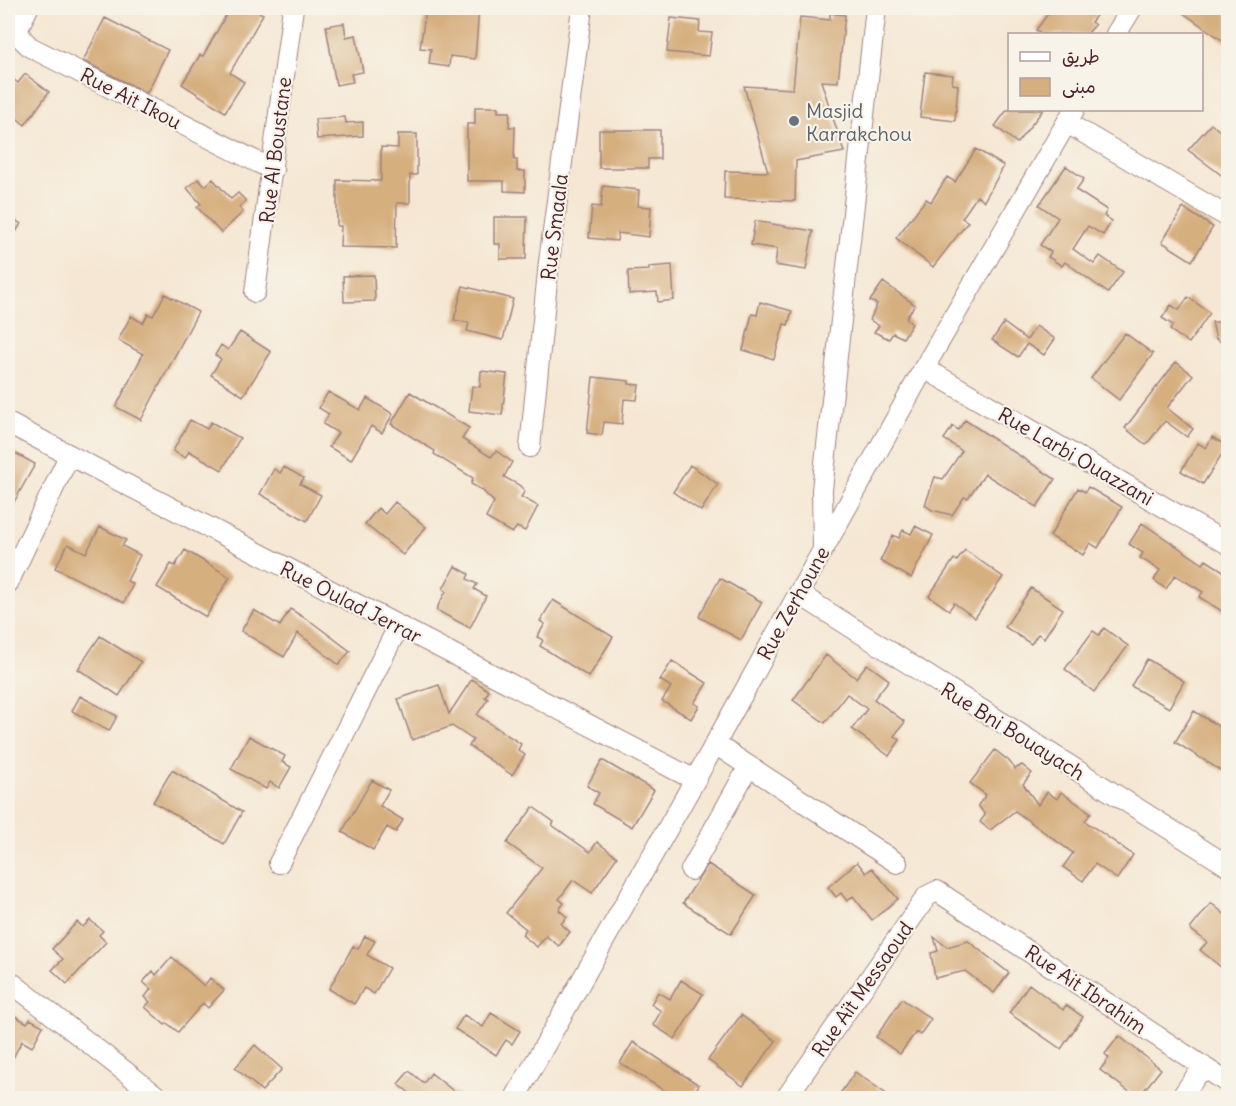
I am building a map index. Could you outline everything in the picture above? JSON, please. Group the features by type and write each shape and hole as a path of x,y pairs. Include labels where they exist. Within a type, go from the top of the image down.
{"street":[{"name":"Rue Ait Ikou","path":"28,8 18,28 21,38 30,46 273,170"},
{"name":"Rue Al Boustane","path":"255,292 293,8"},
{"name":"Rue Smaala","path":"530,447 549,262 582,8"},
{"path":"823,549 822,490 876,8"},
{"path":"1117,33 1132,8"},
{"path":"1071,116 1228,217"},
{"name":"Rue Zerhoune","path":"521,1096 924,368 1071,116"},
{"name":"Rue Larbi Ouazzani","path":"924,368 1228,544"},
{"name":"Rue Oulad Jerrar","path":"8,423 695,780"},
{"path":"8,583 69,456"},
{"name":"Rue Bni Bouayach","path":"799,594 1228,866"},
{"path":"279,863 398,627"},
{"path":"715,744 897,863"},
{"path":"691,870 749,766"},
{"name":"Rue Aït Messaoud","path":"786,1098 927,896 938,891 944,894"},
{"name":"Rue Ait Ibrahim","path":"944,894 1228,1083"},
{"path":"8,980 159,1098"},
{"path":"1181,1098 1203,1066"}],"building":[{"path":"230,8 251,8 263,14 230,73 244,82 225,112 182,84 200,55 203,56"},
{"path":"426,8 479,8 475,59 450,56 449,67 429,64 431,49 420,48"},
{"path":"1052,8 1102,8 1091,22 1095,25 1088,33 1041,33 1036,30"},
{"path":"1176,8 1220,8 1228,14 1228,44"},
{"path":"830,13 845,15 838,82 821,81 844,152 796,161 795,201 724,199 725,171 768,172 744,86 793,89 800,17 830,20"},
{"path":"105,18 168,50 147,93 83,61"},
{"path":"671,18 700,21 699,32 712,33 709,56 667,52"},
{"path":"344,23 346,37 356,35 363,72 351,74 353,82 336,85 326,26"},
{"path":"925,72 953,75 952,84 958,85 955,121 920,117"},
{"path":"25,74 49,92 25,125 8,111 8,75 18,83"},
{"path":"475,107 498,107 498,112 510,112 509,127 515,127 514,160 517,160 517,171 525,171 525,192 504,191 504,181 467,181 467,124 475,124"},
{"path":"1007,110 1042,111 1017,143 995,126"},
{"path":"345,117 346,123 363,122 363,136 317,139 315,119"},
{"path":"1211,124 1228,137 1228,180 1188,150"},
{"path":"599,130 660,130 660,159 648,159 648,168 599,168"},
{"path":"398,134 417,134 417,175 410,175 410,203 397,203 396,248 340,247 341,226 337,226 337,180 381,181 381,147 398,148"},
{"path":"976,149 1004,166 984,201 977,196 962,218 968,222 933,267 896,238 926,199 931,202 947,177 955,182"},
{"path":"1066,166 1084,179 1076,190 1107,210 1104,216 1112,221 1103,235 1088,226 1073,249 1094,264 1100,256 1123,272 1108,293 1065,262 1062,266 1048,257 1051,252 1040,245 1058,218 1039,205"},
{"path":"198,179 205,186 213,179 231,199 238,193 246,201 239,207 243,212 221,233 197,207 201,204 187,188"},
{"path":"603,186 639,190 638,206 651,207 649,237 618,233 617,241 589,238 592,206 601,207"},
{"path":"1183,208 1213,227 1192,261 1162,242"},
{"path":"8,215 21,224 8,244"},
{"path":"494,217 527,217 526,259 500,259 500,244 494,244"},
{"path":"755,221 813,231 806,270 775,265 777,249 751,245"},
{"path":"672,265 674,300 658,302 657,292 629,294 628,271 649,270 649,267"},
{"path":"374,275 375,301 344,302 343,276"},
{"path":"883,282 915,305 906,318 912,324 903,338 893,333 889,339 874,332 879,326 870,320 877,304 870,301"},
{"path":"463,286 513,299 503,340 467,331 469,323 454,320"},
{"path":"165,294 198,312 141,420 116,407 143,354 118,340 131,316 143,323 148,314 153,316"},
{"path":"1188,297 1210,313 1189,343 1170,330 1173,325 1162,318 1171,305 1179,310"},
{"path":"760,302 792,311 788,325 784,324 774,359 743,350 752,314 757,315"},
{"path":"1212,322 1228,322 1228,346 1216,339"},
{"path":"1004,323 1027,340 1036,326 1055,339 1044,355 1027,344 1018,357 992,340"},
{"path":"240,332 271,352 243,396 211,375 221,359 215,355 221,345 228,350"},
{"path":"1125,333 1153,354 1119,400 1091,378"},
{"path":"1176,362 1193,375 1167,408 1193,429 1187,437 1165,421 1146,445 1125,428"},
{"path":"481,371 507,374 502,415 469,411 472,386 480,387"},
{"path":"593,377 629,381 629,384 639,385 637,400 624,399 622,424 604,422 602,435 587,433"},
{"path":"328,392 360,410 367,398 393,414 382,433 371,426 351,460 329,447 338,433 323,424 329,414 319,408"},
{"path":"410,392 469,428 462,439 491,457 496,451 512,462 504,477 525,491 521,497 538,506 525,531 517,527 512,533 486,518 494,502 482,490 471,484 473,478 391,424"},
{"path":"190,420 207,429 211,422 240,438 222,470 189,451 185,458 173,451"},
{"path":"965,420 1055,479 1037,507 985,474 968,498 964,497 952,515 932,510 925,505 935,477 943,479 962,451 944,439 953,426 958,430"},
{"path":"1212,437 1227,446 1203,484 1181,471 1198,443 1206,448"},
{"path":"8,449 35,464 8,513"},
{"path":"690,465 718,484 701,511 673,492"},
{"path":"284,467 304,478 300,484 321,495 307,521 260,494 274,469 280,473"},
{"path":"1088,487 1122,507 1098,548 1090,543 1083,555 1050,536 1078,488 1085,492"},
{"path":"395,502 426,527 403,555 365,524 378,508 385,514"},
{"path":"1142,523 1203,564 1206,560 1228,574 1228,615 1199,597 1203,592 1175,575 1166,589 1154,580 1160,570 1140,558 1143,553 1129,544"},
{"path":"915,526 933,535 911,578 880,561 893,535 899,538 903,530 911,534"},
{"path":"100,527 126,540 122,546 140,555 127,581 133,584 124,603 55,568 68,544 86,553"},
{"path":"185,550 230,577 206,617 157,587 171,564 175,566"},
{"path":"965,550 1003,577 975,618 954,603 949,610 929,596 954,559 957,561"},
{"path":"455,566 469,574 467,579 477,584 474,589 486,596 470,628 436,610 446,591 443,589"},
{"path":"720,578 762,602 741,640 699,617"},
{"path":"1031,588 1063,609 1044,638 1038,634 1031,644 1005,627"},
{"path":"553,600 613,637 589,677 540,646 543,640 537,637 545,624 540,621"},
{"path":"290,609 350,651 339,665 298,633 284,657 241,631 254,610 280,626"},
{"path":"1104,628 1128,646 1094,692 1065,669 1093,631 1099,635"},
{"path":"100,636 141,662 119,696 78,669"},
{"path":"826,655 856,678 867,664 889,680 874,699 905,722 894,736 900,740 889,756 852,729 867,709 847,694 825,723 793,700"},
{"path":"1147,659 1184,681 1169,708 1131,686"},
{"path":"672,661 707,683 694,703 699,706 691,719 662,701 671,687 660,680"},
{"path":"472,679 489,691 485,697 488,699 477,715 521,744 518,750 525,755 512,775 469,746 473,740 452,726 412,740 398,699 439,685 449,714"},
{"path":"80,696 117,716 109,731 72,711"},
{"path":"1194,711 1228,732 1228,763 1223,772 1175,742"},
{"path":"249,736 285,756 282,762 291,767 279,788 270,782 266,789 231,769"},
{"path":"995,750 1015,769 1022,765 1032,773 1023,784 1038,805 1047,792 1057,799 1061,792 1091,813 1085,821 1133,855 1117,879 1095,864 1083,881 1063,867 1073,853 1015,811 990,830 980,822 985,815 978,805 986,795 970,783"},
{"path":"602,760 654,790 632,827 593,804 599,793 587,786"},
{"path":"172,770 242,812 224,844 153,802"},
{"path":"372,780 389,790 380,806 403,820 396,832 387,827 373,850 342,832"},
{"path":"533,807 554,822 552,825 590,852 597,842 617,857 592,893 573,880 559,899 564,903 559,910 567,917 561,924 570,932 559,946 546,936 537,947 522,935 526,929 506,913 542,868 507,843"},
{"path":"857,862 866,873 872,868 898,899 872,920 853,896 847,901 841,893 836,897 828,887"},
{"path":"708,864 756,895 731,934 683,903"},
{"path":"1211,903 1228,917 1228,960 1222,968 1200,950 1207,942 1190,929"},
{"path":"90,920 103,931 99,935 106,942 67,984 52,970 63,959 52,949 77,922 83,927"},
{"path":"365,936 375,941 367,955 389,968 374,994 364,988 354,1004 329,989 353,946 358,949"},
{"path":"934,937 947,947 968,941 1009,973 994,993 965,971 935,978 931,953 938,951"},
{"path":"172,957 204,986 210,978 224,990 208,1008 203,1003 178,1032 167,1023 165,1025 145,1007 150,1002 145,997 151,989 143,982 153,971 156,975"},
{"path":"681,980 703,994 675,1039 653,1025 661,1011 651,1004 658,992 670,999"},
{"path":"1029,984 1063,1010 1066,1005 1083,1017 1061,1049 1009,1013"},
{"path":"902,999 931,1019 920,1035 916,1032 900,1054 876,1037"},
{"path":"8,1012 27,1023 30,1019 43,1026 32,1047 22,1041 8,1067"},
{"path":"491,1013 520,1031 512,1044 506,1040 496,1055 455,1029 464,1015 483,1027"},
{"path":"741,1015 776,1041 743,1086 708,1060"},
{"path":"1119,1036 1161,1069 1138,1098 1100,1070 1109,1058 1105,1054"},
{"path":"633,1042 699,1085 691,1098 676,1098 620,1063"},
{"path":"255,1045 282,1069 262,1091 235,1068"},
{"path":"409,1071 424,1083 431,1073 462,1098 416,1098 398,1084"},
{"path":"855,1072 892,1098 837,1098"}],"place":[{"name":"Masjid Karrakchou","path":"794,121"}]}
